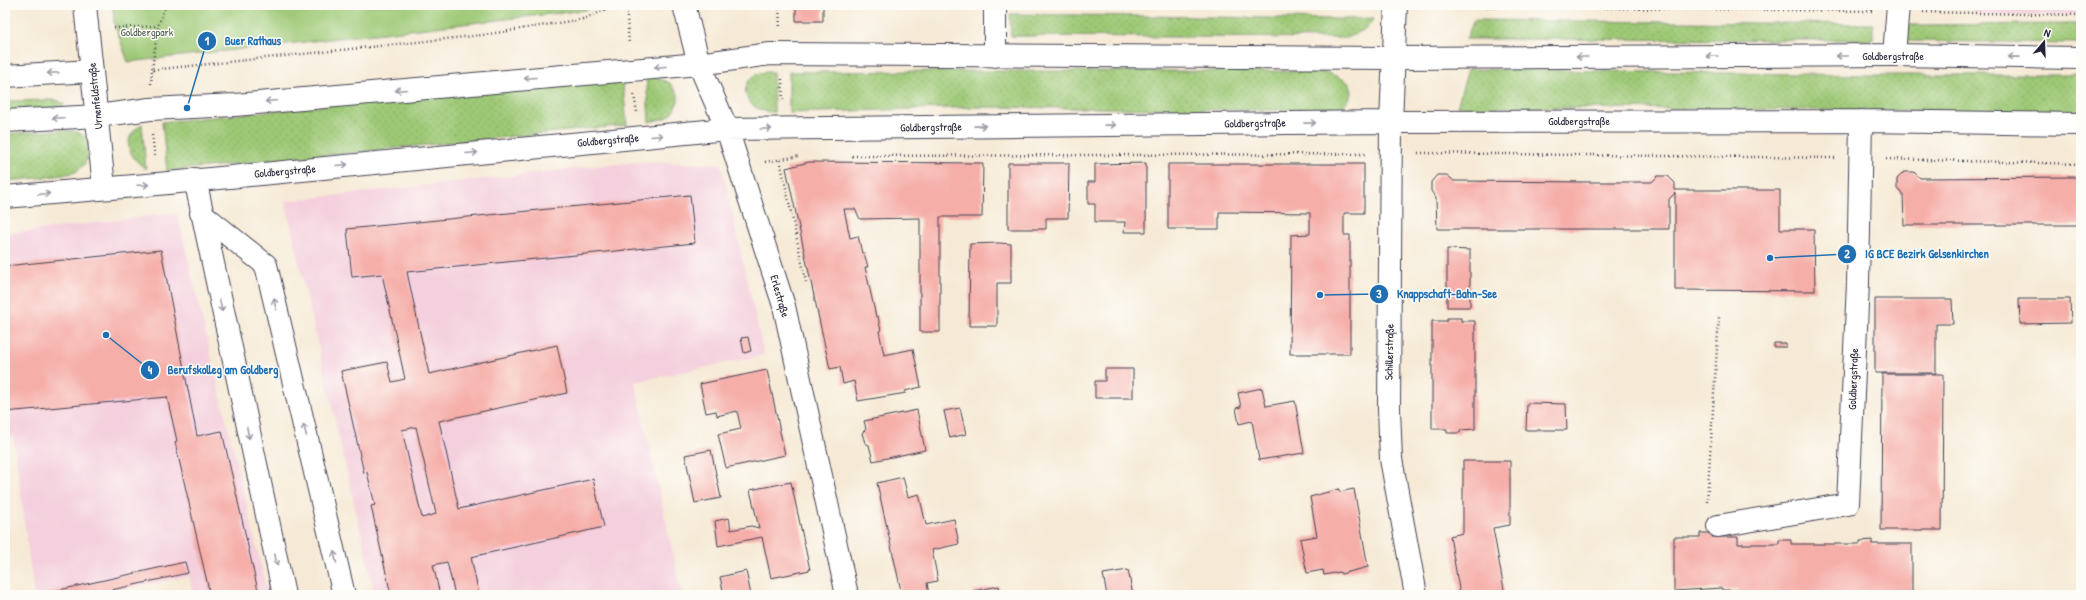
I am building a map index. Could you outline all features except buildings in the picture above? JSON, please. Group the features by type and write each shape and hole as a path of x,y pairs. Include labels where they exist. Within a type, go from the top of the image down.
{"street":[{"name":"Urnenfeldstraße","path":"85,5 104,187"},
{"name":"Erlestraße","path":"684,5 699,64 727,129 784,306 847,595"},
{"path":"995,5 995,56"},
{"path":"1392,58 1396,6"},
{"path":"1894,55 1898,8"},
{"name":"Goldbergstraße","path":"5,121 97,116 150,109 235,105 699,64 770,54 1392,58 1894,55 2081,58"},
{"name":"Schillerstraße","path":"1392,58 1389,409 1391,459 1416,595"},
{"path":"5,76 92,71"},
{"name":"Goldbergstraße","path":"1718,526 1848,504 1858,283 1861,121"},
{"name":"Goldbergstraße","path":"5,197 104,187 158,184 195,179 727,129 1391,122 1861,121 2081,124"},
{"path":"195,179 214,276 284,595"},
{"path":"201,213 266,265 344,595"},
{"path":"214,276 232,253 236,251 249,251"}],"path":[{"path":"166,5 158,26 152,70 483,35 583,19 618,5"},
{"path":"603,5 607,10"},
{"path":"1396,6 1898,8 2081,15"},
{"path":"1718,526 1706,526 1719,317"}],"shaded area":[{"path":"1972,5 2081,5 2081,15 1973,14"},
{"path":"635,162 721,164 764,355 635,382 682,595 375,595 285,201"},
{"path":"177,213 268,595 193,595 189,576 98,595 34,595 13,436 5,437 5,234"}],"green space":[{"name":"Goldbergpark","path":"113,5 596,5 586,10 128,62 114,23"},
{"path":"1010,14 1338,19 1374,18 1366,29 1346,38 1011,36"},
{"path":"1474,20 1873,24 1873,40 1466,39"},
{"path":"2081,24 2081,43 1904,41 1906,25"},
{"path":"1468,69 1863,75 2081,75 2081,112 1457,107"},
{"path":"1312,71 1323,72 1341,78 1350,84 1352,93 1348,101 1342,107 1329,109 1264,110 979,107 789,113 789,72"},
{"path":"773,72 774,112 764,111 755,107 750,102 746,96 746,89 748,82 752,77 760,73"},
{"path":"646,74 670,83 678,94 678,101 672,114 666,118 649,122"},
{"path":"622,76 627,125 167,171 162,122"},
{"path":"57,100 64,104 61,109 5,111 5,101"},
{"path":"142,124 146,169 135,159 129,147 131,136"},
{"path":"61,130 78,132 89,142 90,152 83,166 75,172 63,175 5,181 5,134"}],"place":[{"name":"Buer Rathaus","path":"187,108"},
{"name":"IG BCE Bezirk Gelsenkirchen","path":"1770,258"},
{"name":"Knappschaft-Bahn-See","path":"1320,295"},
{"name":"Berufskolleg am Goldberg","path":"106,335"}]}
